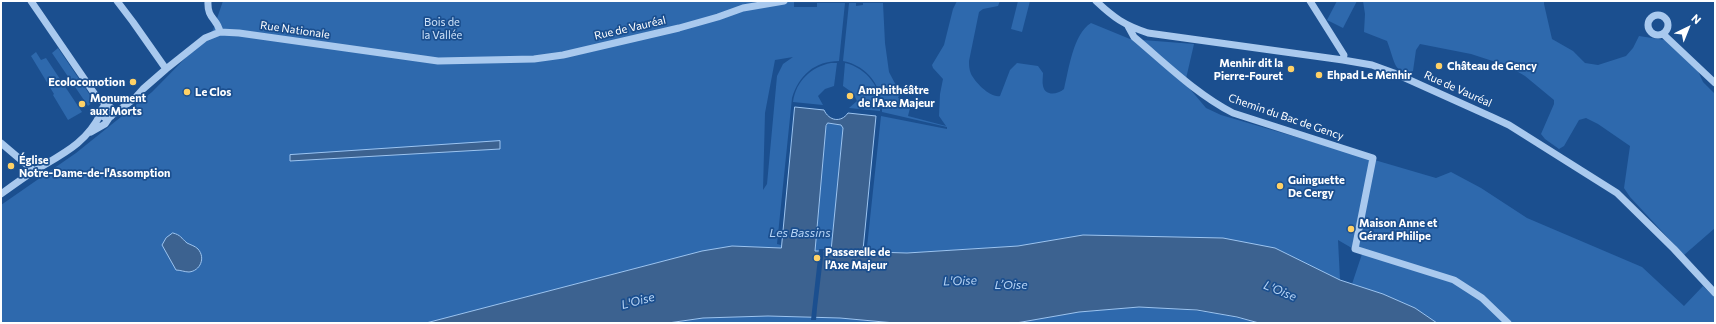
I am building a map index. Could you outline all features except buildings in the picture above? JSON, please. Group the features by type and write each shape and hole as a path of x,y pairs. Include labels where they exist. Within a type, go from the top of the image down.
{"street":[{"path":"31,1 96,96 113,111 110,117 104,117 100,113 96,96"},
{"path":"117,1 166,69"},
{"path":"208,1 209,15 217,23 220,32"},
{"name":"Rue de Vauréal","path":"486,60 534,59 563,55 679,28 743,8 780,1"},
{"name":"Rue de Vauréal","path":"1096,1 1114,17 1128,26 1148,33 1372,65 1394,73 1509,124 1607,186 1628,203 1715,293"},
{"path":"1310,1 1344,55 1343,60"},
{"name":"Chemin du Bac de Gency","path":"1128,26 1134,37 1198,91 1233,113 1373,158 1355,249 1454,280 1482,298 1508,323"},
{"name":"Rue Nationale","path":"1,194 34,171 77,145 89,133 105,124 110,117 134,99 166,69 205,38 220,32 239,32 438,61 486,60"},
{"path":"1663,34 1715,83"},
{"path":"100,113 103,107 126,105"},
{"name":"Rue Nationale","path":"89,133 100,113"},
{"path":"1,143 34,171"}],"green space":[{"name":"Bois de la Vallée","path":"223,1 760,1 749,4 769,1 794,1 794,7 817,7 817,3 845,3 839,61 823,64 809,71 799,83 792,98 777,244 781,245 781,248 732,246 702,251 426,323 1,323 1,205 76,153 152,92 213,30","holes":["793,57 783,64 777,76 767,184 763,190 765,113 775,60"]},
{"path":"957,1 1000,1 998,6 983,9 979,12 969,61 971,74 973,77 983,89 992,95 1000,96 1010,70 1017,63 1038,66 1043,73 1043,84 1046,92 1052,94 1064,89 1076,43 1085,28 1091,23 1130,39 1194,44 1185,83 1206,108 1221,115 1436,178 1451,172 1481,188 1527,218 1642,267 1684,306 1703,286 1715,298 1715,323 1437,323 1415,308 1383,294 1352,284 1362,254 1338,240 1340,280 1275,248 1083,235 1018,246 907,253 874,252 863,250 863,247 867,247 881,116 947,129 947,127 882,112 880,94 872,79 860,68 843,61 849,3 856,3 856,6 863,5 863,3 883,3 885,43 889,72 900,93 898,98 903,100 902,104 910,108 908,116 946,126 939,116 940,94 943,79 932,65 944,45 953,9"},
{"path":"1018,1 1030,1 1022,32 1011,29"},
{"path":"1337,1 1357,1 1343,28 1327,20"},
{"path":"1363,1 1544,1 1552,39 1573,51 1585,63 1598,65 1626,56 1633,48 1639,36 1665,40 1698,71 1703,82 1715,94 1715,228 1684,255 1630,197 1624,188 1630,146 1598,124 1586,118 1579,120 1564,146 1559,149 1545,139 1541,134 1554,104 1554,100 1525,76 1508,66 1471,54 1420,44 1416,50 1413,71 1410,73 1400,70 1395,64 1387,41 1364,32 1365,14"},
{"path":"58,48 94,101 88,106 52,53"},
{"path":"36,52 41,60 46,58 82,112 68,120 31,56"},
{"path":"831,63 837,63 834,86 825,89 818,96 823,105 793,102 797,88 801,81 817,68"},
{"path":"845,63 860,70 872,81 879,95 880,111 849,108 857,101 853,93 843,86"},
{"path":"828,123 841,125 843,128 831,252 815,251 826,126"},
{"path":"1139,307 1199,311 1259,323 1016,323 1079,312"},
{"path":"768,316 840,318 895,323 668,323 703,318"}],"water":[{"name":"L’Oise","path":"795,107 824,110 829,117 835,119 842,118 848,113 876,116 863,250 874,252 907,253 1018,246 1083,235 1223,238 1275,248 1340,280 1383,294 1415,308 1437,323 1259,323 1237,317 1197,310 1139,307 1079,312 1016,323 895,323 840,318 768,316 703,318 668,323 426,323 702,251 732,246 781,248","holes":["828,123 841,125 843,128 831,251 815,251 826,126"]},
{"path":"500,141 500,149 290,161 290,155"},
{"path":"173,233 197,248 202,256 201,264 193,271 189,272 176,270 162,245 166,238"}],"pier":[{"path":"819,249 824,249 816,320 811,320"}],"place":[{"name":"Château de Gency","path":"1439,66"},
{"name":"Menhir dit la Pierre-Fouret","path":"1291,69"},
{"name":"Ehpad Le Menhir","path":"1319,75"},
{"name":"Ecolocomotion","path":"133,82"},
{"name":"Le Clos","path":"187,92"},
{"name":"Amphithéâtre de l'Axe Majeur","path":"850,96"},
{"name":"Monument aux Morts","path":"82,104"},
{"name":"Église Notre-Dame-de-l'Assomption","path":"11,166"},
{"name":"Guinguette De Cergy","path":"1280,186"},
{"name":"Maison Anne et Gérard Philipe","path":"1351,229"},
{"name":"Passerelle de l’Axe Majeur","path":"817,258"}],"water label":[{"name":"Les Bassins","path":"800,233"},
{"name":"L'Oise","path":"960,281"},
{"name":"L'Oise","path":"1280,291"},
{"name":"L'Oise","path":"638,301"}]}
